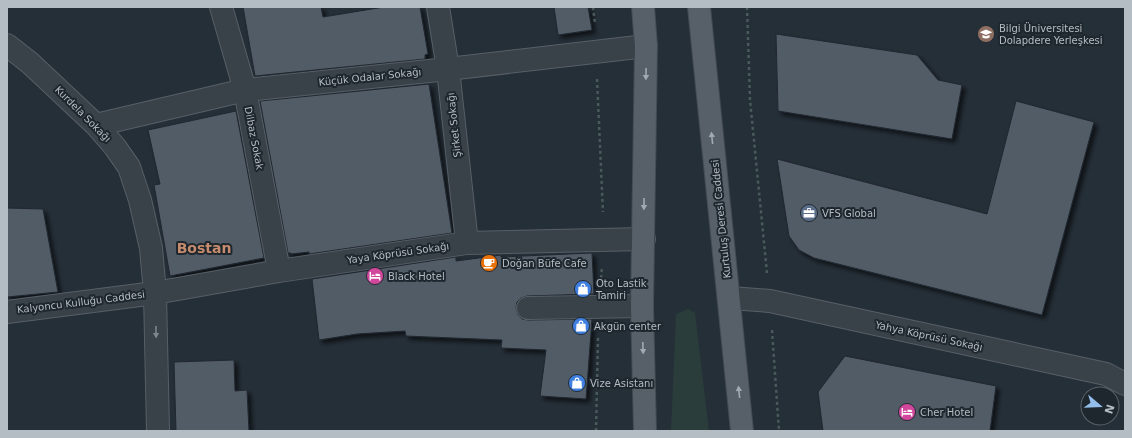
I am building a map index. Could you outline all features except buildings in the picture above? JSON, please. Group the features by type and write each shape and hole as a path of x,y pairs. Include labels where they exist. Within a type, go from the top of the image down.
{"main road":[{"path":"643,7 646,46 642,306 645,431"},
{"name":"Kurtuluş Deresi Caddesi","path":"699,7 730,298 742,431"}],"street":[{"name":"Dilbaz Sokak","path":"221,7 245,90 279,271"},
{"name":"Şirket Sokağı","path":"438,7 448,69 467,243"},
{"name":"Kurdela Sokağı","path":"7,45 30,63 96,125 115,146 129,167 140,200 151,248 155,293 158,431"},
{"name":"Küçük Odalar Sokağı","path":"96,125 245,90 448,69 646,46"},
{"name":"Yaya Köprüsü Sokağı","path":"155,293 279,271 467,243 644,239"},
{"name":"Kalyoncu Kulluğu Caddesi","path":"7,312 155,293"},
{"name":"Yahya Köprüsü Sokağı","path":"730,298 770,301 1106,374 1125,384"},
{"path":"528,308 642,306"}],"path":[{"path":"747,7 750,100 770,301 779,431"}],"green space":[{"path":"688,309 695,313 709,431 671,431 676,314"}],"place":[{"name":"Bilgi Üniversitesi Dolapdere Yerleşkesi","path":"986,34"},
{"name":"VFS Global","path":"809,213"},
{"name":"Doğan Büfe Cafe","path":"489,263"},
{"name":"Black Hotel","path":"375,276"},
{"name":"Oto Lastik Tamiri","path":"583,289"},
{"name":"Akgün center","path":"581,326"},
{"name":"Vize Asistanı","path":"577,383"},
{"name":"Cher Hotel","path":"907,412"}],"district":[{"name":"Bostan","path":"204,248"}]}
